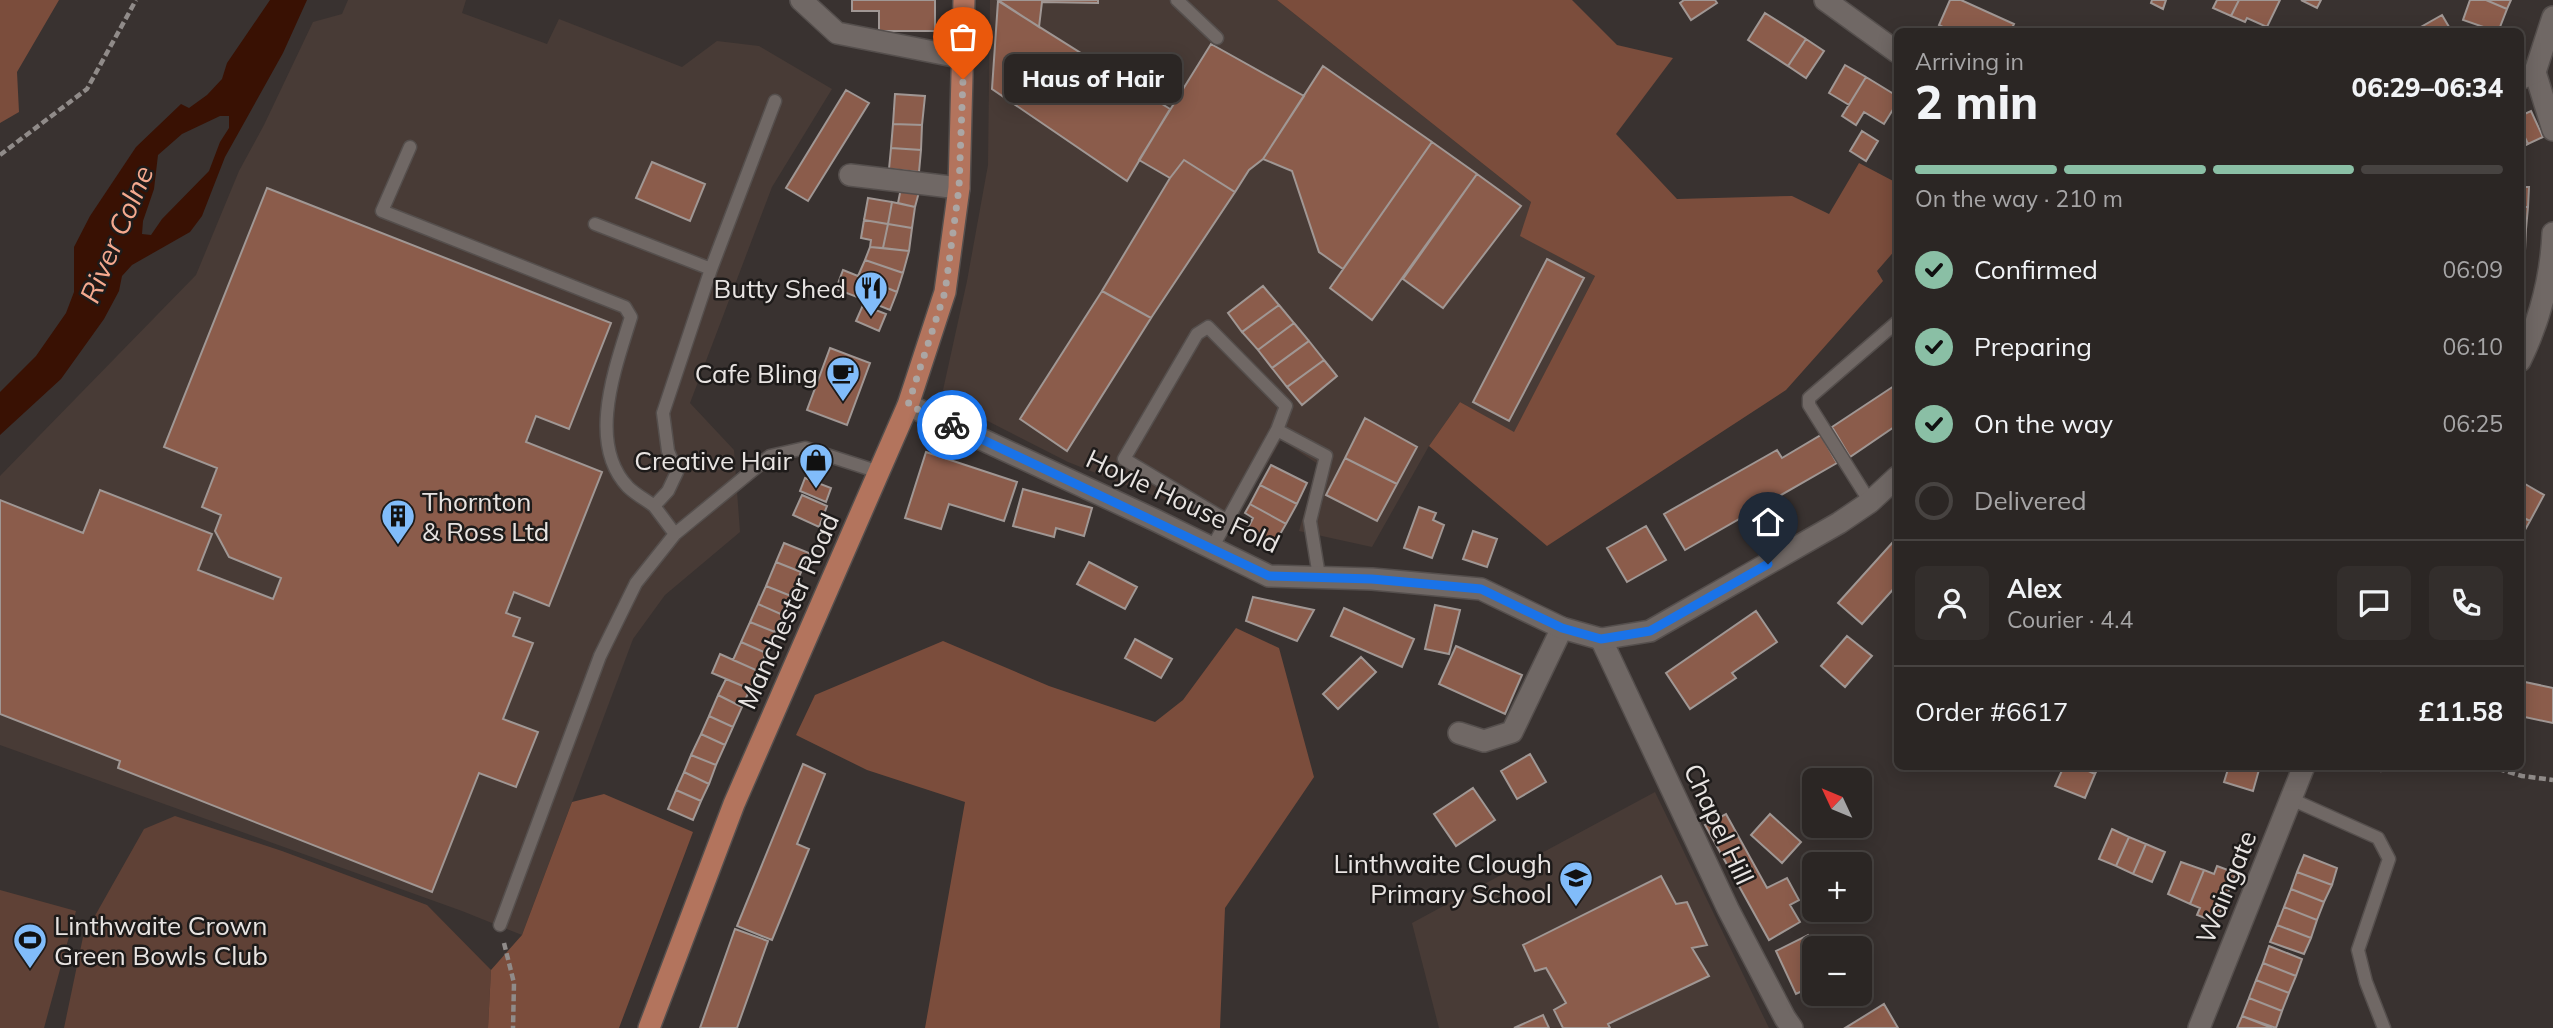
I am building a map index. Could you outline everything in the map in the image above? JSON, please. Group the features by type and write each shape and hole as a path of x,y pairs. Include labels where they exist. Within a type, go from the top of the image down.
{"main road":[{"name":"Manchester Road","path":"649,1028 734,804 908,405 945,292 959,188 964,0"}],"street":[{"path":"801,0 824,10 837,33 964,58"},
{"path":"1825,0 1894,50"},
{"path":"2553,17 2527,75 2553,130"},
{"path":"850,176 959,188"},
{"path":"2524,352 2536,327 2552,263 2553,233"},
{"name":"Hoyle House Fold","path":"908,405 1269,576 1372,579 1481,589 1562,628 1601,639 1650,631 1839,523 1870,502"},
{"path":"1870,502 1894,480"},
{"path":"1459,733 1484,741 1512,732 1562,628"},
{"name":"Chapel Hill","path":"1601,639 1728,909 1784,1018 1793,1028"},
{"name":"Waingate","path":"2199,1028 2302,770"}],"lane":[{"path":"1177,0 1217,38"},
{"path":"654,506 668,491 677,472 668,451 663,413 711,270 775,101"},
{"path":"410,147 382,211 625,307 631,317 608,393 607,432 614,466 628,487 654,506 675,534"},
{"path":"595,224 711,270"},
{"path":"1870,502 1809,405 1809,398 1894,325"},
{"path":"1212,548 1277,430 1286,406 1208,327 1202,329 1124,458 1226,520"},
{"path":"1277,430 1326,456 1310,521 1319,576"},
{"path":"500,925 600,656 636,583 675,534 770,456 805,448 878,472"},
{"path":"2291,799 2378,838 2389,859 2358,950 2366,982 2384,1028"}],"path":[{"path":"0,155 87,89 136,0"},
{"path":"2502,770 2553,780"},
{"path":"500,925 514,983 513,1028"}],"shaded area":[{"path":"0,0 59,0 17,72 19,112 0,123"},
{"path":"348,0 466,0 462,13 547,44 559,19 682,67 717,41 759,46 832,89 772,187 690,403 734,450 740,532 665,595 633,639 522,935 0,745 0,476 196,275 239,171 313,22 342,14"},
{"path":"990,0 1277,0 1531,202 1521,236 1595,276 1514,433 1460,402 1429,446 1372,547 1299,531 1318,464 1281,440 1256,483 1225,524 1068,462 970,412 943,390 967,281 988,165"},
{"path":"1277,0 1572,0 1617,45 1673,58 1616,134 1677,199 1792,196 1829,214 1859,163 1894,181 1894,251 1877,271 1883,281 1786,390 1547,546 1429,446 1460,402 1514,432 1595,276 1520,236 1531,202"},
{"path":"1236,628 1279,648 1314,777 1225,908 1220,1028 925,1028 965,802 867,770 796,735 815,695 943,641 1049,686 1155,722 1183,700"},
{"name":"Linthwaite Clough Primary School","path":"1655,792 1769,1028 1439,1028 1412,923"},
{"path":"604,794 693,832 619,1028 488,1028 491,970 522,935 572,802"},
{"path":"175,816 282,851 427,905 491,970 488,1028 64,1028 83,937 144,829"},
{"name":"Linthwaite Crown Green Bowls Club","path":"0,890 76,911 44,1028 0,1028"}],"water":[{"name":"River Colne","path":"270,0 307,0 283,53 225,157 202,216 190,232 132,265 122,276 119,291 104,319 61,379 0,435 0,392 36,356 66,313 74,292 74,247 90,216 136,147 181,104 189,108 207,95 222,79 227,63","holes":["220,116 229,116 229,128 220,142 209,171 162,219 151,235 142,234 143,221 154,189 158,155 182,134"]}],"building":[{"path":"852,0 935,0 935,31 879,31 879,11 852,11"},
{"path":"998,0 1098,0 1098,3 1042,2 1039,27"},
{"path":"1684,0 1715,0 1717,3 1691,20 1680,3"},
{"path":"1950,0 1961,0 2014,24 2012,28 1945,28 1939,25"},
{"path":"2152,0 2166,0 2163,9 2151,3"},
{"path":"2217,0 2239,0 2231,16 2213,8"},
{"path":"2239,0 2280,0 2267,27 2247,18 2245,22 2231,16"},
{"path":"2301,0 2321,0 2317,8"},
{"path":"2470,0 2486,0 2507,9 2500,28 2486,28 2463,20"},
{"path":"2486,0 2511,0 2507,9"},
{"path":"998,1 1170,109 1127,181 992,89"},
{"path":"1765,13 1806,39 1788,66 1748,40"},
{"path":"2442,15 2450,28 2421,28"},
{"path":"1806,39 1824,51 1806,78 1788,66"},
{"path":"1211,44 1304,96 1263,159 1249,170 1235,192 1184,160 1170,178 1139,160"},
{"path":"1845,65 1866,77 1849,105 1829,93"},
{"path":"1323,66 1432,142 1343,269 1319,252 1292,171 1263,159"},
{"path":"1866,77 1894,94 1894,108 1884,124 1864,112 1856,125 1842,116"},
{"path":"846,90 869,103 808,201 786,188"},
{"path":"895,94 925,96 922,125 893,124"},
{"path":"2531,111 2543,137 2528,144 2524,136 2524,114"},
{"path":"893,124 922,125 921,150 891,148"},
{"path":"1862,131 1878,141 1866,161 1850,151"},
{"path":"1432,142 1477,174 1372,320 1330,288"},
{"path":"891,148 921,150 919,172 889,169"},
{"path":"1184,160 1235,192 1151,318 1102,291 1170,178"},
{"path":"652,162 705,184 690,221 636,198"},
{"path":"1477,174 1521,206 1443,308 1403,279"},
{"path":"2524,187 2529,187 2528,207 2524,207"},
{"name":"Thornton & Ross Ltd","path":"267,188 611,323 569,429 536,416 526,442 602,472 549,606 514,592 506,613 520,618 513,636 533,643 503,719 538,732 516,787 479,773 432,892 118,768 120,761 0,714 0,500 83,533 100,490 212,534 198,570 273,599 281,578 229,557 215,531 221,515 202,507 217,468 164,447"},
{"path":"901,188 919,192 915,207 898,203"},
{"path":"868,198 892,202 888,224 864,220"},
{"path":"892,202 915,207 912,228 888,224"},
{"path":"2524,207 2528,207 2526,229"},
{"path":"864,220 888,224 883,248 870,247 871,240 861,238"},
{"path":"888,224 912,228 909,251 883,248"},
{"path":"2524,229 2526,229 2525,251"},
{"path":"870,247 909,251 903,273 865,260"},
{"path":"1547,259 1584,278 1509,421 1473,402"},
{"path":"865,260 903,273 897,292 858,276"},
{"path":"843,270 873,282 865,300 836,289"},
{"path":"873,282 897,292 890,310 865,300"},
{"path":"1263,286 1279,305 1242,332 1228,313"},
{"path":"1102,291 1151,318 1067,451 1020,419"},
{"name":"Butty Shed","path":"863,305 886,314 879,331 856,321"},
{"path":"1279,305 1294,323 1258,350 1242,332"},
{"path":"1294,323 1309,341 1272,368 1258,350"},
{"path":"1309,341 1324,360 1287,387 1272,368"},
{"path":"830,348 870,363 847,425 807,410"},
{"path":"1324,360 1337,376 1302,405 1287,387"},
{"path":"1894,386 1894,427 1850,457 1832,427"},
{"path":"1365,418 1417,447 1397,484 1345,458"},
{"path":"1821,435 1837,463 1685,550 1664,514 1777,450 1782,458"},
{"path":"926,452 1017,482 1004,521 949,504 941,529 905,518"},
{"path":"1345,458 1397,484 1377,521 1326,495"},
{"path":"1271,465 1307,483 1297,504 1260,485"},
{"name":"Creative Hair","path":"805,478 831,488 826,502 800,491"},
{"path":"2524,483 2544,495 2530,521 2524,518"},
{"path":"1260,485 1297,504 1286,524 1250,504"},
{"path":"1023,489 1092,508 1084,536 1056,528 1054,537 1013,526"},
{"path":"802,495 827,506 819,527 793,515"},
{"path":"1250,504 1286,524 1275,543 1248,528 1253,518 1245,513"},
{"path":"1419,507 1436,513 1433,520 1444,525 1432,558 1404,548"},
{"path":"2524,518 2530,521 2524,532"},
{"path":"1646,526 1666,560 1627,582 1607,548"},
{"path":"1473,531 1497,539 1487,567 1463,559"},
{"path":"1893,542 1894,588 1862,624 1838,603"},
{"path":"784,543 809,553 801,572 776,562"},
{"path":"776,562 801,572 791,596 766,586"},
{"path":"1089,562 1137,587 1125,609 1077,584"},
{"path":"766,586 791,596 783,615 758,604"},
{"path":"1253,597 1314,610 1297,641 1246,621"},
{"path":"758,604 783,615 775,632 750,622"},
{"path":"1435,605 1460,610 1449,654 1425,649"},
{"path":"1344,608 1414,639 1402,667 1331,636"},
{"path":"1756,611 1777,642 1732,673 1736,678 1690,709 1666,673"},
{"path":"750,622 775,632 766,653 741,642"},
{"path":"1847,636 1872,656 1845,687 1821,666"},
{"path":"1135,639 1172,659 1161,678 1125,658"},
{"path":"741,642 766,653 758,671 733,660"},
{"path":"1456,646 1522,675 1505,714 1439,684"},
{"path":"720,654 758,671 750,689 712,673"},
{"path":"1361,657 1376,672 1338,709 1323,694"},
{"path":"726,679 750,689 742,707 718,695"},
{"path":"2525,682 2553,688 2553,723 2524,717"},
{"path":"718,695 742,707 733,727 709,716"},
{"path":"709,716 733,727 725,745 701,734"},
{"path":"701,734 725,745 716,765 691,755"},
{"path":"1530,754 1546,782 1517,799 1501,771"},
{"path":"691,755 716,765 709,784 684,772"},
{"path":"803,764 825,774 797,844 809,849 772,940 737,926"},
{"path":"2062,770 2086,770 2095,774 2085,798 2055,786"},
{"path":"2228,770 2259,770 2253,791 2224,782"},
{"path":"684,772 709,784 701,801 676,790"},
{"path":"1473,788 1495,820 1456,846 1434,814"},
{"path":"676,790 701,801 693,820 668,809"},
{"path":"1726,814 1767,888 1787,878 1799,900 1790,905 1800,922 1769,940 1705,825"},
{"path":"1770,814 1801,842 1782,863 1751,835"},
{"path":"2112,829 2129,837 2116,866 2099,859"},
{"path":"2129,837 2146,844 2133,874 2116,866"},
{"path":"2146,844 2165,852 2152,882 2133,874"},
{"path":"2304,855 2337,868 2332,885 2297,872"},
{"path":"2181,862 2204,870 2190,904 2168,894"},
{"path":"2217,866 2236,873 2216,922 2197,915 2200,908 2190,904 2204,870 2214,874"},
{"path":"2297,872 2332,885 2324,902 2291,889"},
{"path":"1661,876 1676,904 1687,902 1707,945 1692,948 1709,976 1608,1024 1610,1028 1563,1028 1554,1010 1566,1003 1546,968 1535,971 1523,945"},
{"path":"2291,889 2324,902 2317,920 2284,907"},
{"path":"2284,907 2317,920 2311,938 2277,925"},
{"path":"2277,925 2311,938 2304,954 2270,942"},
{"path":"735,929 768,941 737,1028 700,1028"},
{"path":"1802,938 1802,991 1796,994 1776,951"},
{"path":"2269,946 2302,959 2296,976 2263,963"},
{"path":"2263,963 2296,976 2289,993 2256,980"},
{"path":"2256,980 2289,993 2282,1011 2249,998"},
{"path":"2249,998 2282,1011 2276,1028 2242,1016"},
{"path":"1884,1004 1898,1028 1845,1028"},
{"path":"1543,1015 1549,1028 1514,1028"},
{"path":"2242,1016 2272,1028 2237,1028"}],"way so far":[{"path":"952,425 908,405 945,292 959,188 963,79"}],"place":[{"name":"Haus of Hair","path":"963,79"},
{"name":"Butty Shed","path":"871,318"},
{"name":"Cafe Bling","path":"843,403"},
{"name":"Creative Hair","path":"816,490"},
{"name":"Thornton & Ross Ltd","path":"398,546"},
{"name":"Linthwaite Clough Primary School","path":"1576,908"},
{"name":"Linthwaite Crown Green Bowls Club","path":"30,970"}],"route":[{"path":"952,425 1269,576 1372,579 1481,589 1562,628 1601,639 1650,631 1768,564"}]}
